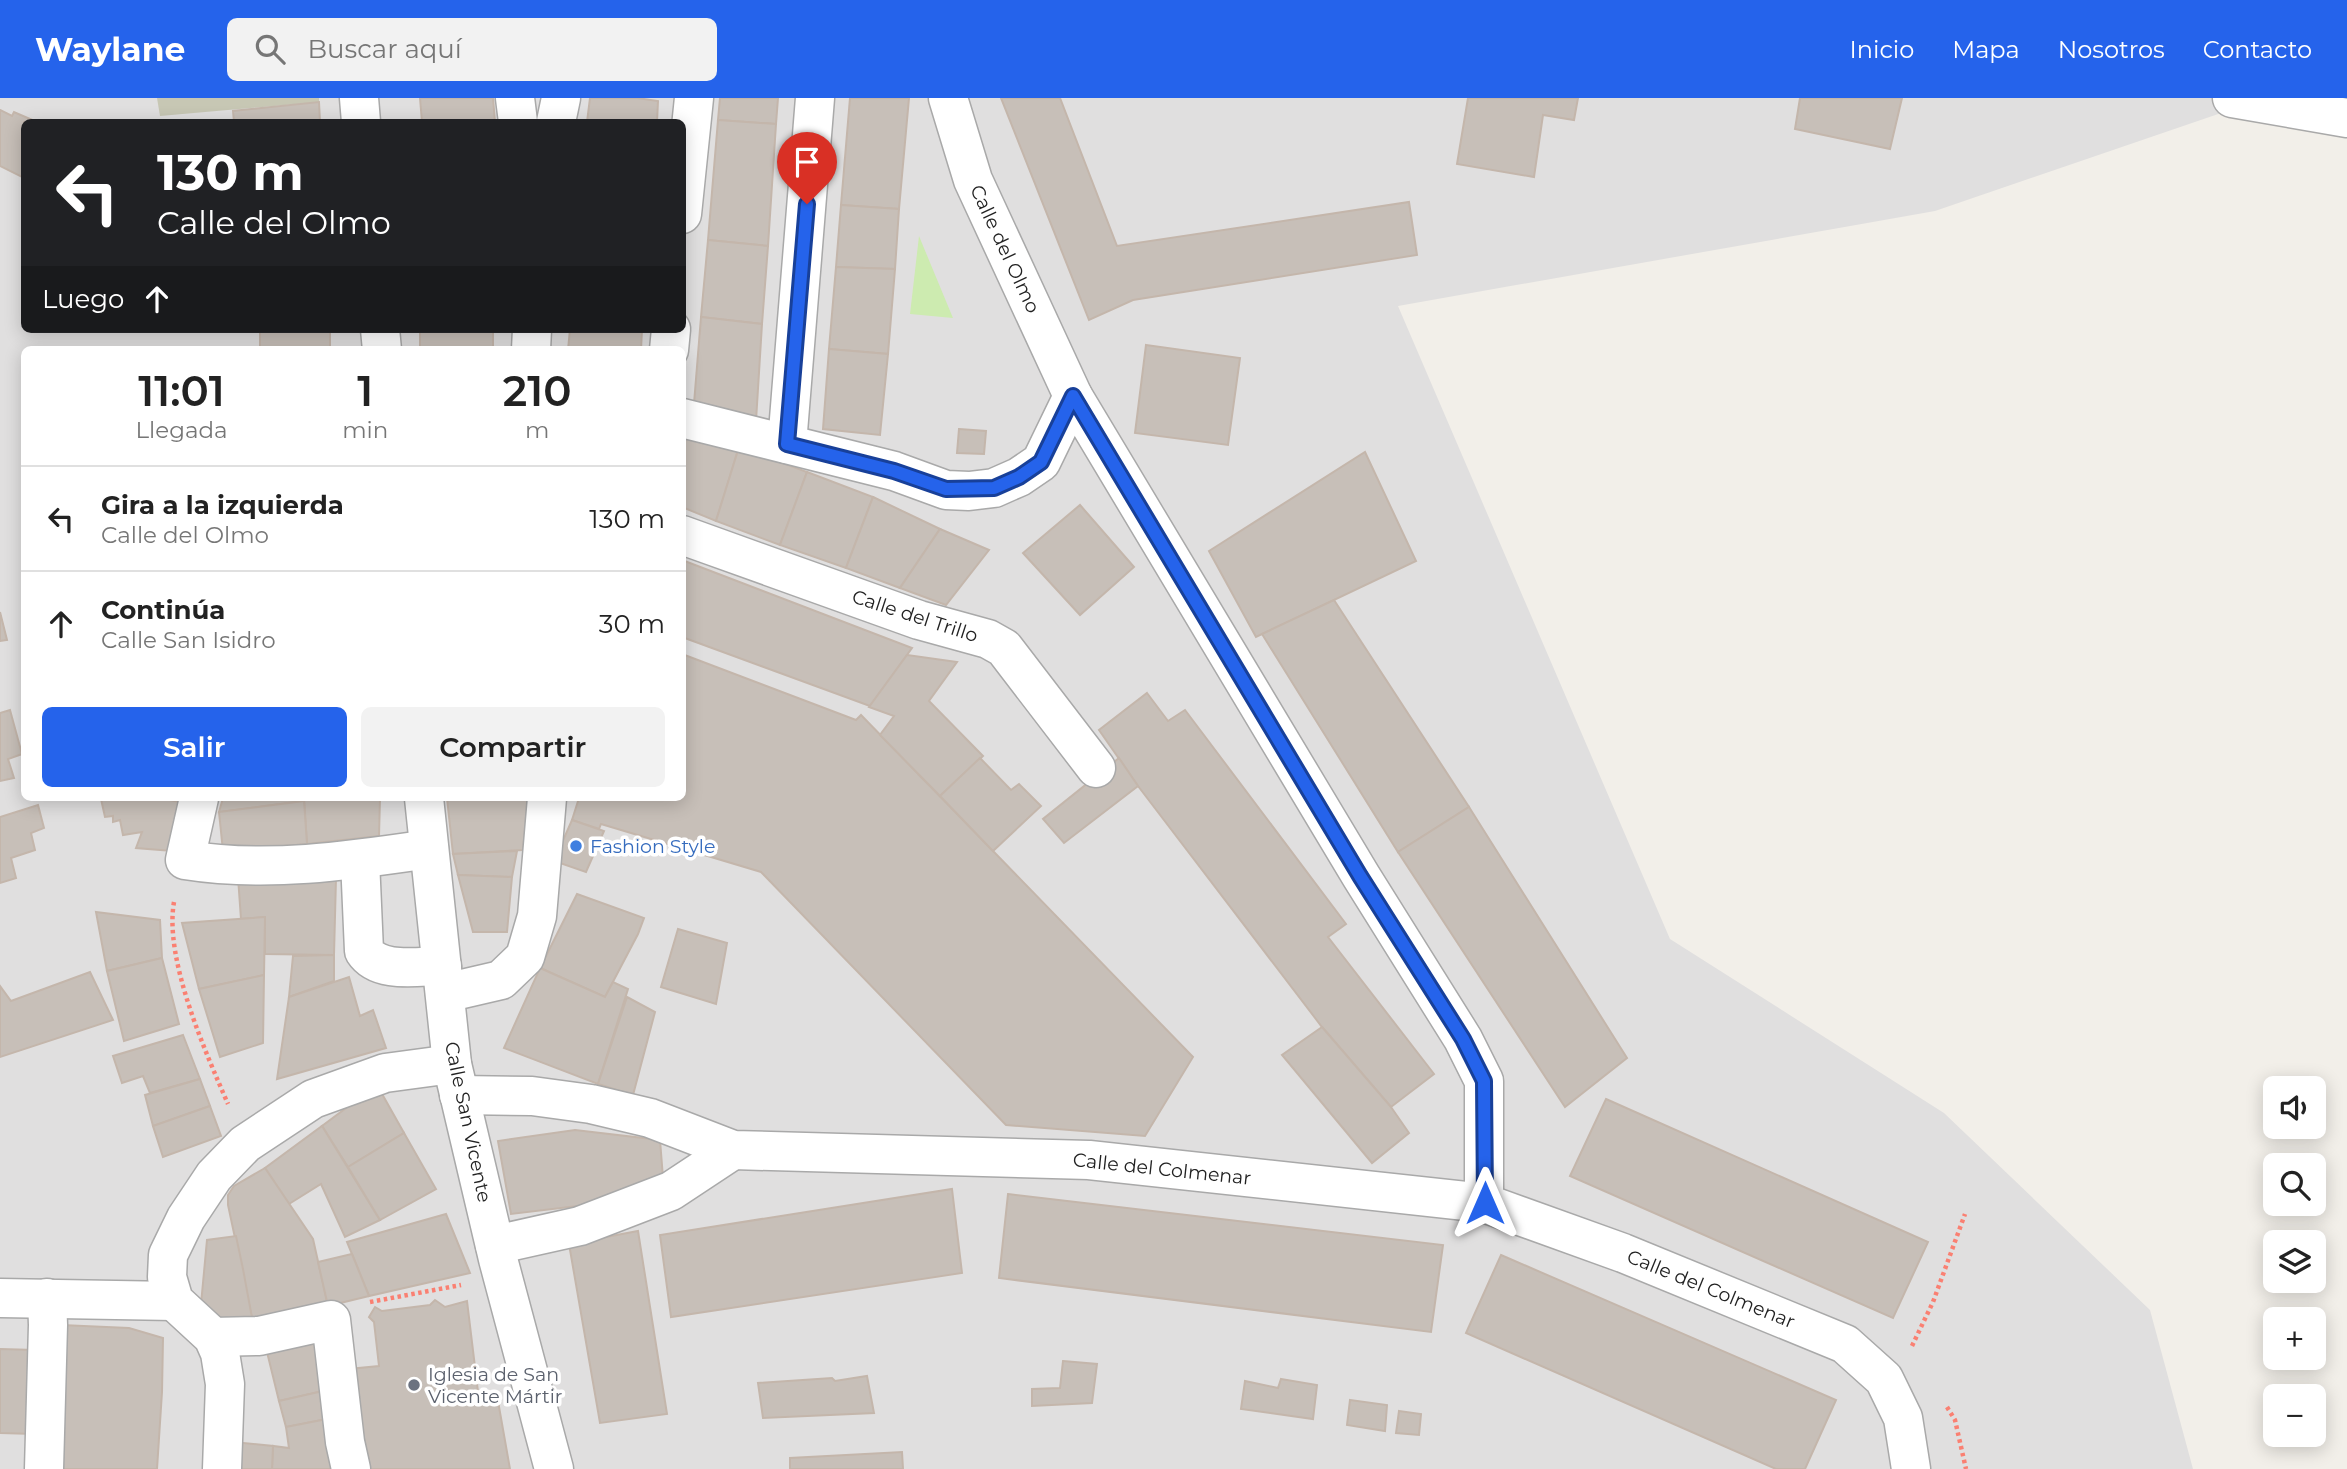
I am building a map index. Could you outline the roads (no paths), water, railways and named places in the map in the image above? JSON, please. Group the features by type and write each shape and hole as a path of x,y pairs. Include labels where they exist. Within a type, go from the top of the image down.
{"street":[{"path":"359,98 361,119"},
{"path":"515,98 518,119"},
{"path":"557,119 561,98"},
{"path":"686,175 694,98"},
{"path":"787,444 815,98"},
{"name":"Calle del Olmo","path":"948,98 973,180 1073,396 1360,876 1463,1039 1484,1081 1485,1203"},
{"path":"2232,98 2347,118"},
{"path":"686,419 894,471 946,489 994,488 1019,477 1041,462 1073,396"},
{"name":"Calle del Trillo","path":"686,536 919,620 988,639 1004,648 1096,768"},
{"path":"198,801 185,860 218,865 333,863 429,849"},
{"name":"Calle San Vicente","path":"424,801 456,1079 499,1261 554,1469"},
{"path":"360,860 364,951 368,958 443,979 501,980 525,957 537,916 547,801"},
{"name":"Calle del Colmenar","path":"174,1301 167,1277 168,1255 186,1218 215,1175 245,1144 313,1099 385,1073 456,1079 650,1118 733,1150 1089,1160 1485,1203 1623,1253 1845,1344 1884,1378 1903,1418 1911,1469"},
{"path":"499,1261 671,1191 733,1150"},
{"path":"0,1298 174,1301 213,1337 220,1353 225,1384 222,1469"},
{"path":"44,1469 47,1298"},
{"path":"213,1337 259,1336 331,1320 345,1442 351,1469"}],"place":[{"name":"Fashion Style","path":"576,846"},
{"name":"Iglesia de San Vicente Mártir","path":"414,1385"}]}
